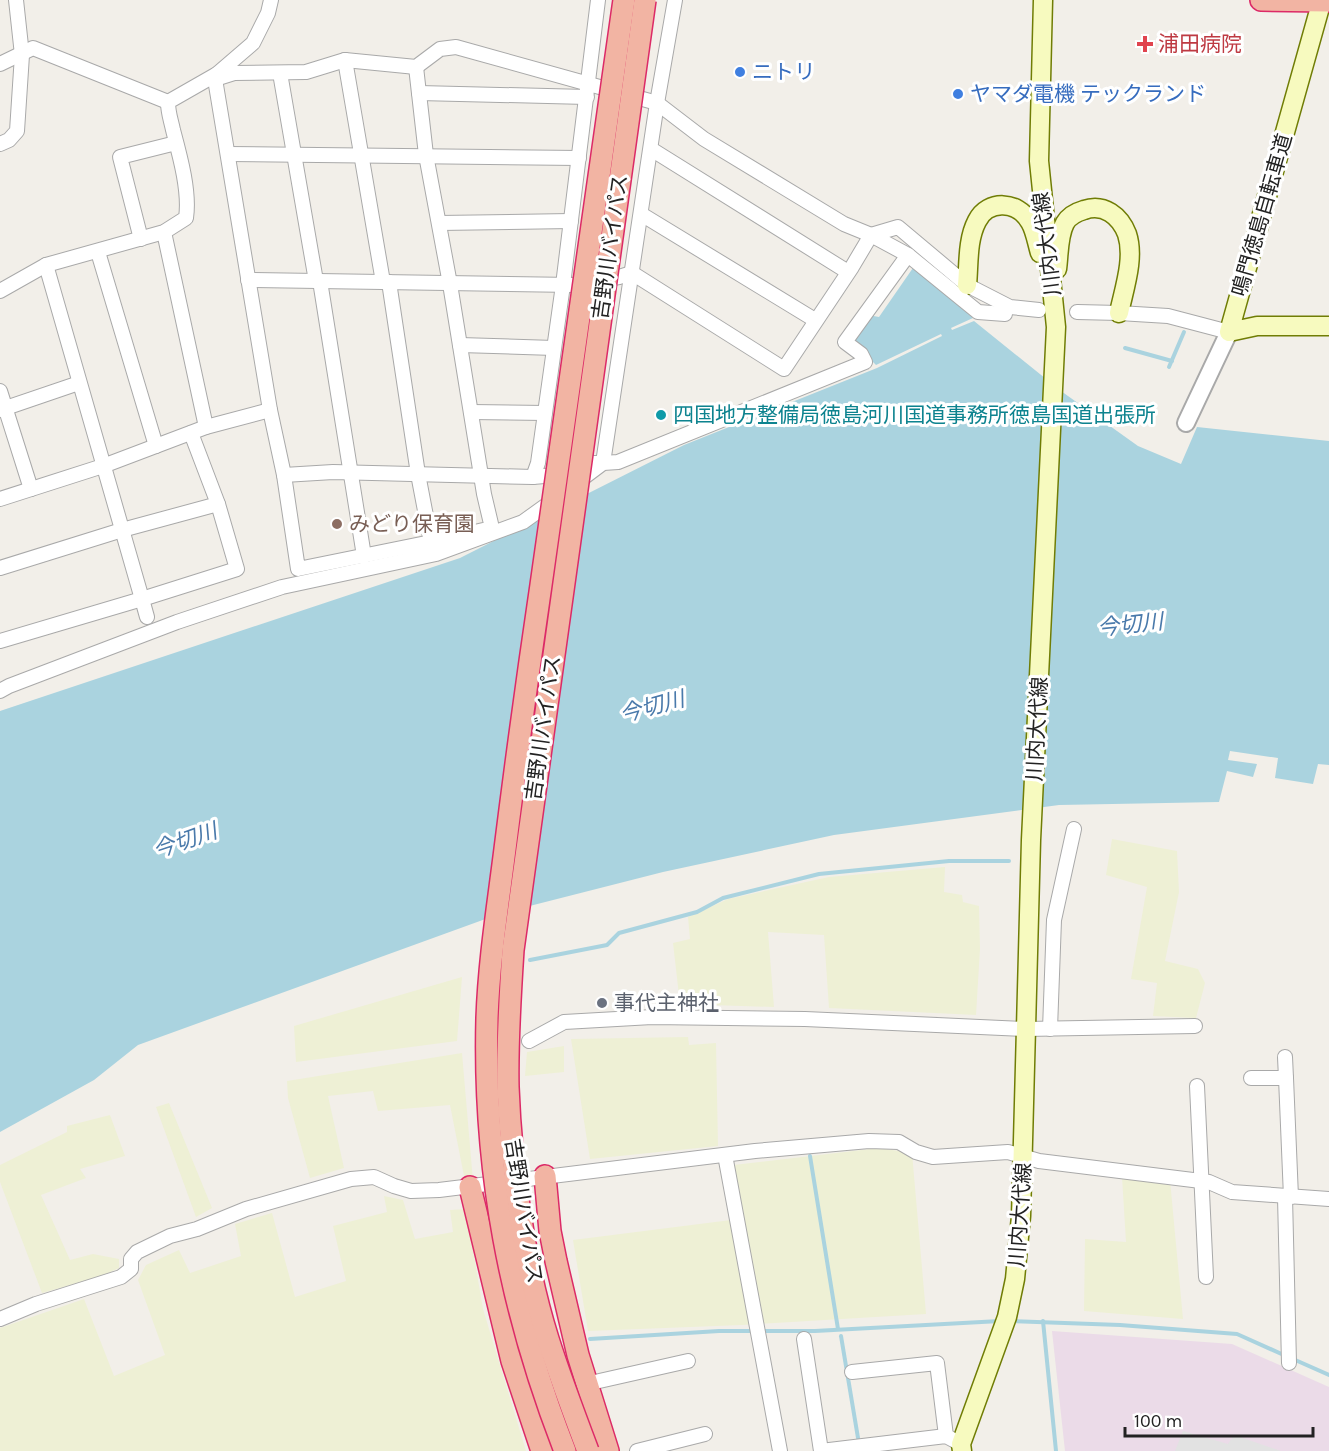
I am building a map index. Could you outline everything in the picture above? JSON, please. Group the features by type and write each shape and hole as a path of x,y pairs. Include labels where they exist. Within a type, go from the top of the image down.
{"highway":[{"name":"吉野川バイパス","path":"565,1451 525,1337 511,1282 491,1155 487,1017 492,949 520,731 624,0"},
{"name":"吉野川バイパス","path":"588,1451 547,1337 522,1223 508,1087 509,1019 514,939 645,0"},
{"path":"1260,0 1324,1"},
{"path":"545,1176 553,1244 578,1355 608,1451"},
{"path":"470,1187 512,1361 542,1451"}],"main road":[{"name":"川内大代線","path":"956,1444 1005,1322 1016,1279 1020,1241 1032,823 1056,327 1038,161 1043,0"},
{"name":"鳴門徳島自転車道","path":"1324,1 1229,332 1257,326 1329,326"},
{"path":"967,285 970,241 977,221 984,210 996,205 1008,204 1020,211 1030,222 1054,298"},
{"path":"1054,298 1065,223 1075,213 1090,208 1105,209 1118,218 1127,236 1130,257 1119,313"}],"street":[{"path":"0,144 9,140 17,131 22,55 16,0"},
{"path":"168,102 216,76 253,43 268,13 271,0"},
{"path":"533,477 538,463 563,285 598,0"},
{"path":"0,691 177,622 282,586 436,554 524,522 603,464 657,103 675,0"},
{"path":"216,76 234,73 306,72 345,60 416,67 440,49 456,47 588,82 657,103 704,139 844,224 871,235 908,255 978,312 1005,314"},
{"path":"0,64 33,48 168,102"},
{"path":"345,60 431,542"},
{"path":"216,76 248,280 270,410 284,475 298,569 492,528 426,155 416,67"},
{"path":"280,73 352,473 364,556"},
{"path":"419,93 587,97"},
{"path":"0,291 46,265 164,232 186,218 188,202 168,115 168,102"},
{"path":"141,239 120,157 176,143"},
{"path":"651,149 848,273"},
{"path":"228,154 579,158"},
{"path":"641,214 815,320"},
{"path":"439,223 571,221"},
{"path":"632,273 784,369 871,235 898,227 967,285 1010,307 1039,310"},
{"path":"164,232 206,427"},
{"path":"98,252 156,446"},
{"path":"284,475 352,473 533,477 556,474 593,463 618,462 865,362 861,354 845,342 908,255"},
{"path":"46,265 147,617"},
{"path":"248,280 563,285 619,278 632,273"},
{"path":"1077,312 1168,316 1229,332 1186,423"},
{"path":"460,345 554,348"},
{"path":"3,409 79,383"},
{"path":"0,391 3,409 31,489"},
{"path":"0,499 103,466 206,427 270,410"},
{"path":"471,412 545,414"},
{"path":"0,641 237,569 218,504 191,433"},
{"path":"0,568 122,530 218,504"},
{"path":"1050,1029 1054,920 1074,829"},
{"path":"529,1041 564,1022 652,1017 804,1019 1026,1029 1195,1026"},
{"path":"1285,1057 1289,1357"},
{"path":"1251,1078 1286,1078"},
{"path":"1197,1086 1206,1277"},
{"path":"0,1319 36,1304 121,1277 131,1269 131,1259 137,1252 170,1236 197,1229 246,1209 351,1179 374,1177 411,1191 470,1187 725,1155 869,1141 899,1142 916,1152 933,1157 1008,1152 1039,1161 1200,1180 1232,1192 1329,1199"},
{"path":"725,1155 780,1451"},
{"path":"486,1257 553,1244"},
{"path":"804,1339 821,1451 956,1444 937,1363 852,1372"},
{"path":"586,1384 688,1361"},
{"path":"637,1451 705,1434"}],"shaded area":[{"path":"1052,1331 1232,1344 1329,1387 1329,1451 1065,1451"},
{"path":"1183,1431 1228,1444 1234,1435 1281,1451 1175,1451"}],"green space":[{"path":"1112,839 1177,851 1179,892 1165,961 1198,969 1205,983 1196,1018 1153,1016 1157,983 1131,979 1147,887 1106,875"},
{"path":"945,867 944,892 962,895 963,902 979,906 980,949 976,1015 829,1008 824,935 768,932 774,1007 680,1004 673,943 690,939 688,917 728,899 829,877"},
{"path":"462,977 457,1041 296,1062 294,1026"},
{"path":"688,1037 689,1045 716,1043 718,1146 590,1159 571,1039"},
{"path":"564,1046 564,1072 525,1076 527,1052"},
{"path":"462,1053 473,1181 465,1181 450,1105 378,1111 373,1091 328,1096 344,1168 310,1178 288,1098 287,1081"},
{"path":"169,1103 212,1208 196,1217 156,1107"},
{"path":"110,1115 125,1156 80,1169 86,1178 41,1195 70,1260 93,1254 119,1259 119,1268 102,1276 42,1293 0,1182 0,1165 67,1132 67,1126"},
{"path":"879,1148 912,1153 926,1314 588,1331 573,1240 731,1220 725,1166"},
{"path":"1122,1177 1170,1180 1183,1319 1084,1311 1085,1239 1126,1242"},
{"path":"384,1196 403,1200 415,1239 453,1232 450,1210 466,1209 483,1309 526,1451 0,1451 0,1328 84,1299 114,1376 165,1355 138,1280 146,1265 179,1250 190,1273 241,1256 235,1224 272,1213 295,1297 346,1281 333,1226 387,1212"}],"water":[{"name":"今切川","path":"915,265 973,318 951,328 952,330 974,321 1061,391 1138,446 1181,464 1197,427 1329,441 1329,765 1318,764 1313,784 1275,778 1278,758 1230,751 1228,760 1257,764 1253,777 1227,771 1219,802 1059,805 834,835 663,872 502,913 138,1045 94,1080 0,1132 0,711 460,558 684,445 877,368 942,336 941,334 876,365 851,340 868,315 879,317"}],"waterway":[{"path":"1169,367 1184,332"},
{"path":"1125,348 1172,361"},
{"path":"530,960 607,945 619,933 697,912 723,898 819,874 949,861 1009,861"},
{"path":"810,1156 838,1329"},
{"path":"762,1331 815,1331 1000,1321"},
{"path":"1011,1321 1120,1325 1237,1334 1286,1356"},
{"path":"1043,1321 1056,1451"},
{"path":"590,1339 754,1331"},
{"path":"841,1336 858,1438"},
{"path":"1293,1359 1329,1375"}],"place":[{"name":"浦田病院","path":"1145,44"},
{"name":"ニトリ","path":"740,72"},
{"name":"ヤマダ電機 テックランド","path":"958,94"},
{"name":"四国地方整備局徳島河川国道事務所徳島国道出張所","path":"661,415"},
{"name":"みどり保育園","path":"337,524"},
{"name":"事代主神社","path":"602,1003"}]}
